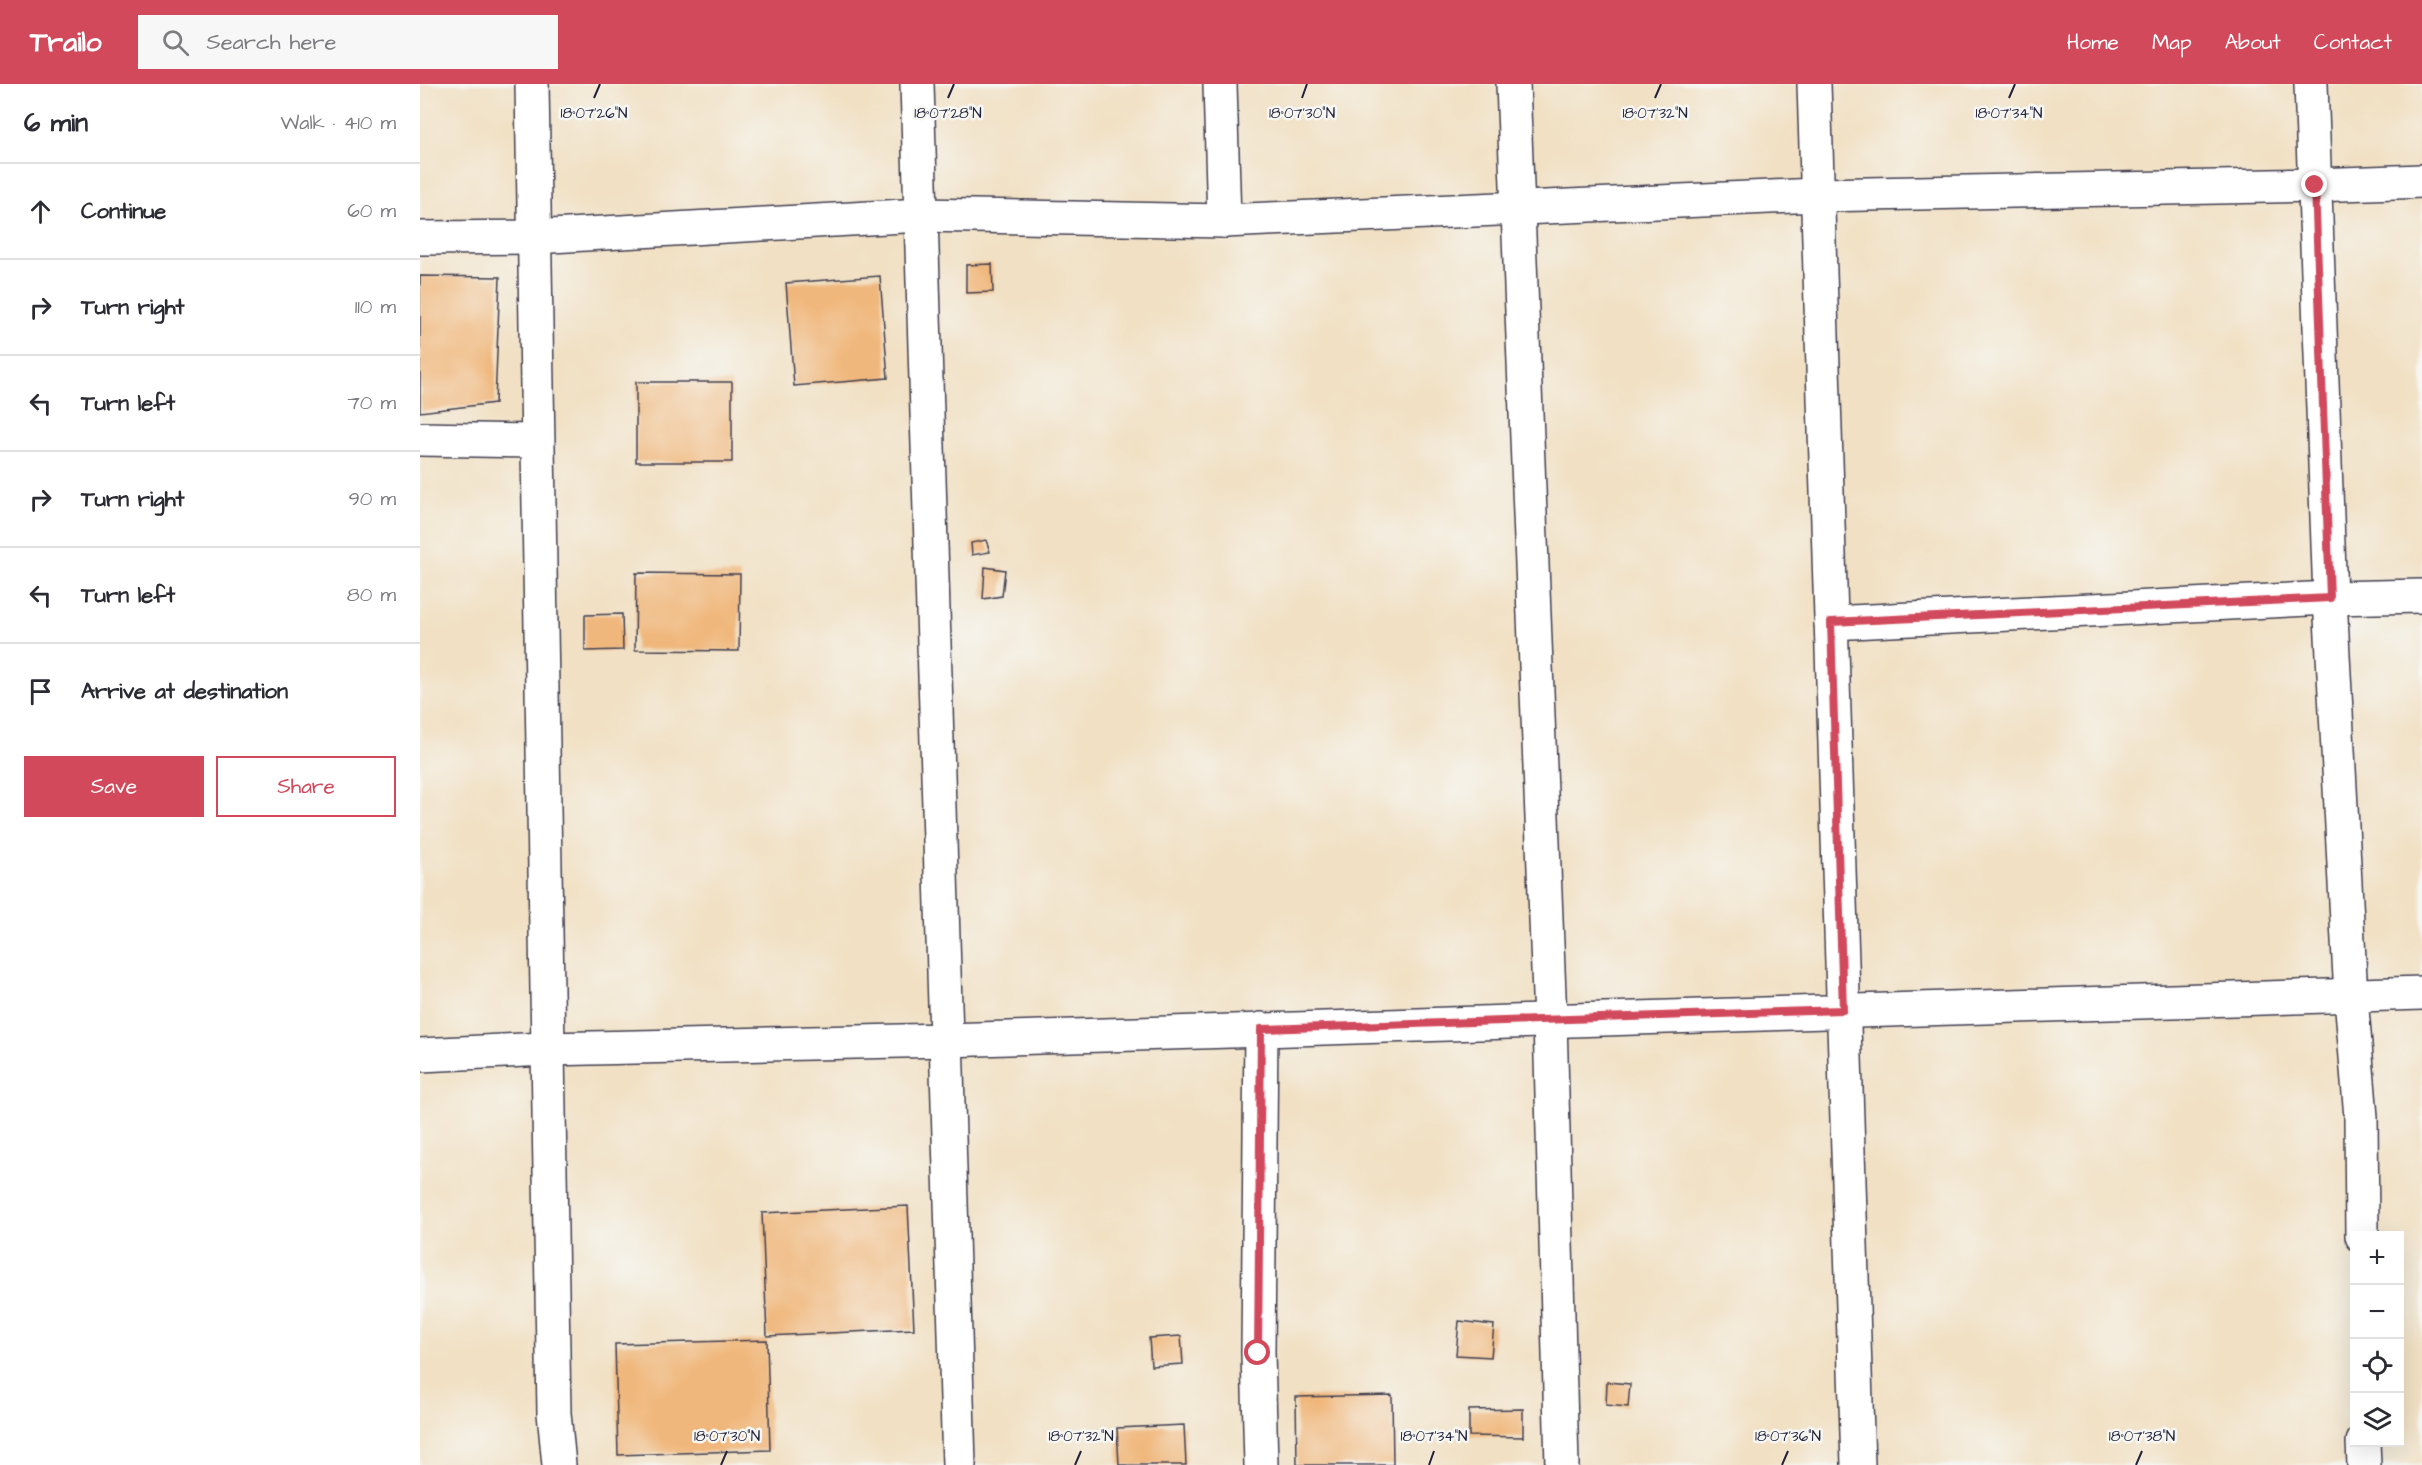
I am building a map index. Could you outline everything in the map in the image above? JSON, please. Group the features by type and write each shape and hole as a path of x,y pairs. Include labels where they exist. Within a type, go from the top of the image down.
{"street":[{"path":"532,84 546,1049 554,1413 559,1465"},
{"path":"917,84 959,1465"},
{"path":"1220,84 1224,221"},
{"path":"1513,84 1550,1020 1562,1465"},
{"path":"1814,84 1858,1465"},
{"path":"2311,84 2330,598 2351,997 2361,1117 2362,1231"},
{"path":"420,238 533,237 921,215 1224,221 1818,195 2422,181"},
{"path":"420,439 536,441"},
{"path":"1831,622 2330,598 2422,596"},
{"path":"420,1055 546,1049 946,1040 2422,993"},
{"path":"1261,1029 1258,1353 1261,1465"},
{"path":"2364,1447 2364,1465"}],"building":[{"path":"992,264 993,292 966,293 966,265"},
{"path":"420,276 500,277 495,403 420,412"},
{"path":"880,276 888,378 794,386 786,283"},
{"path":"636,382 732,382 732,462 636,462"},
{"path":"986,540 990,552 972,555 971,543"},
{"path":"985,567 1005,570 1002,596 983,599"},
{"path":"636,573 740,574 739,651 635,650"},
{"path":"622,614 623,650 585,651 585,615"},
{"path":"908,1206 914,1329 767,1336 762,1213"},
{"path":"1459,1321 1494,1325 1491,1357 1456,1355"},
{"path":"1181,1336 1183,1364 1151,1366 1149,1338"},
{"path":"767,1340 770,1450 618,1455 615,1344"},
{"path":"1607,1382 1630,1384 1628,1407 1606,1405"},
{"path":"1392,1395 1393,1465 1297,1465 1296,1397"},
{"path":"1523,1409 1523,1437 1469,1436 1469,1410"},
{"path":"1184,1425 1186,1465 1119,1465 1117,1428"}],"route":[{"path":"1258,1353 1261,1029 1843,1010 1831,622 2330,598 2315,185"}]}
